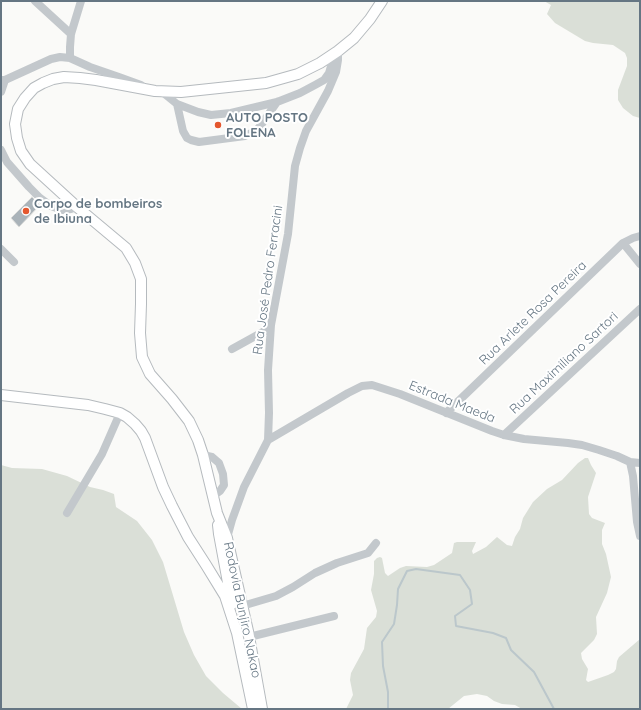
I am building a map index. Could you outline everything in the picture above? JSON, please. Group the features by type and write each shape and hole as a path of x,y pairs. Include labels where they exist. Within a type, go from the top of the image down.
{"main road":[{"name":"Rodovia Bunjiro Nakao","path":"253,709 237,633 219,534 217,513 203,455 189,421 150,374 142,357 140,333 140,279 135,263 126,248 77,207 30,164 21,151 15,124 18,109 34,88 53,79 64,77 96,80 158,91 181,92 266,82 298,74 320,63 354,38 370,19 380,1"},
{"path":"1,395 88,405 120,413 127,417 141,431 172,506 188,537 225,596 237,633"},
{"name":"Rodovia Bunjiro Nakao","path":"217,513 227,538 249,637 262,709"},
{"path":"206,565 230,589 242,618 252,660"}],"street":[{"path":"35,1 71,34"},
{"path":"70,58 71,34 81,1"},
{"path":"1,92 3,80 50,59 60,57 70,58 90,68 158,91 177,104 198,112 211,114 231,113 277,102 300,93 324,80 329,74 335,53"},
{"name":"Rua José Pedro Ferracini","path":"227,538 244,487 268,440 268,370 270,328 288,234 295,166 306,131 328,91 336,72 338,60 335,53"},
{"path":"177,104 183,131 187,138 199,142 251,134 261,125 277,102"},
{"path":"1,150 7,162 40,198 52,206 62,210 77,207"},
{"name":"Rua Arlete Rosa Pereira","path":"446,413 623,243 640,236"},
{"path":"623,243 640,264"},
{"path":"1,250 14,262"},
{"name":"Rua Maximiliano Sartori","path":"504,435 640,309"},
{"path":"232,349 270,328"},
{"name":"Estrada Maeda","path":"268,440 362,386 372,385 428,404 446,413 504,435 524,439 582,445 617,456 630,462 640,463"},
{"path":"67,513 102,454 120,413"},
{"path":"203,455 212,457 219,463 223,474 224,485 220,491 213,496"},
{"path":"630,462 640,536"},
{"path":"242,606 276,596 315,573 338,563 368,553 376,543"},
{"path":"249,637 334,616"}],"shaded area":[{"path":"544,1 640,1 640,118 633,116 623,108 618,100 618,90 627,66 627,58 625,53 613,45 585,41 555,23 547,14 551,5"},
{"path":"585,458 588,458 596,473 588,497 589,514 592,518 605,523 602,530 602,544 606,554 611,577 607,593 596,617 597,634 594,640 581,653 582,659 588,669 586,680 588,682 614,672 619,657 640,639 640,709 522,709 515,705 502,704 487,696 477,694 464,696 448,709 346,709 353,695 350,680 351,673 364,649 367,628 376,617 377,611 371,590 374,574 374,561 377,558 382,558 385,573 388,576 406,566 427,567 434,565 452,553 454,543 457,542 476,542 472,551 473,554 486,547 497,537 507,545 512,546 520,529 523,518 533,502 547,489 562,480 578,463"},
{"path":"1,465 12,468 42,469 67,476 90,487 114,494 116,507 137,521 152,540 163,562 184,632 194,655 206,676 242,709 1,709"}],"building":[{"name":"Corpo de bombeiros de Ibiuna","path":"32,197 40,205 19,227 11,218"}],"waterway":[{"path":"388,709 388,692 383,666 382,642 394,624 398,589 407,571 416,569 460,575 470,590 472,604 455,616 456,626 493,633 506,638 511,650 534,672 554,709"}],"place":[{"name":"AUTO POSTO FOLENA","path":"218,125"},
{"name":"Corpo de bombeiros de Ibiuna","path":"26,211"}]}
